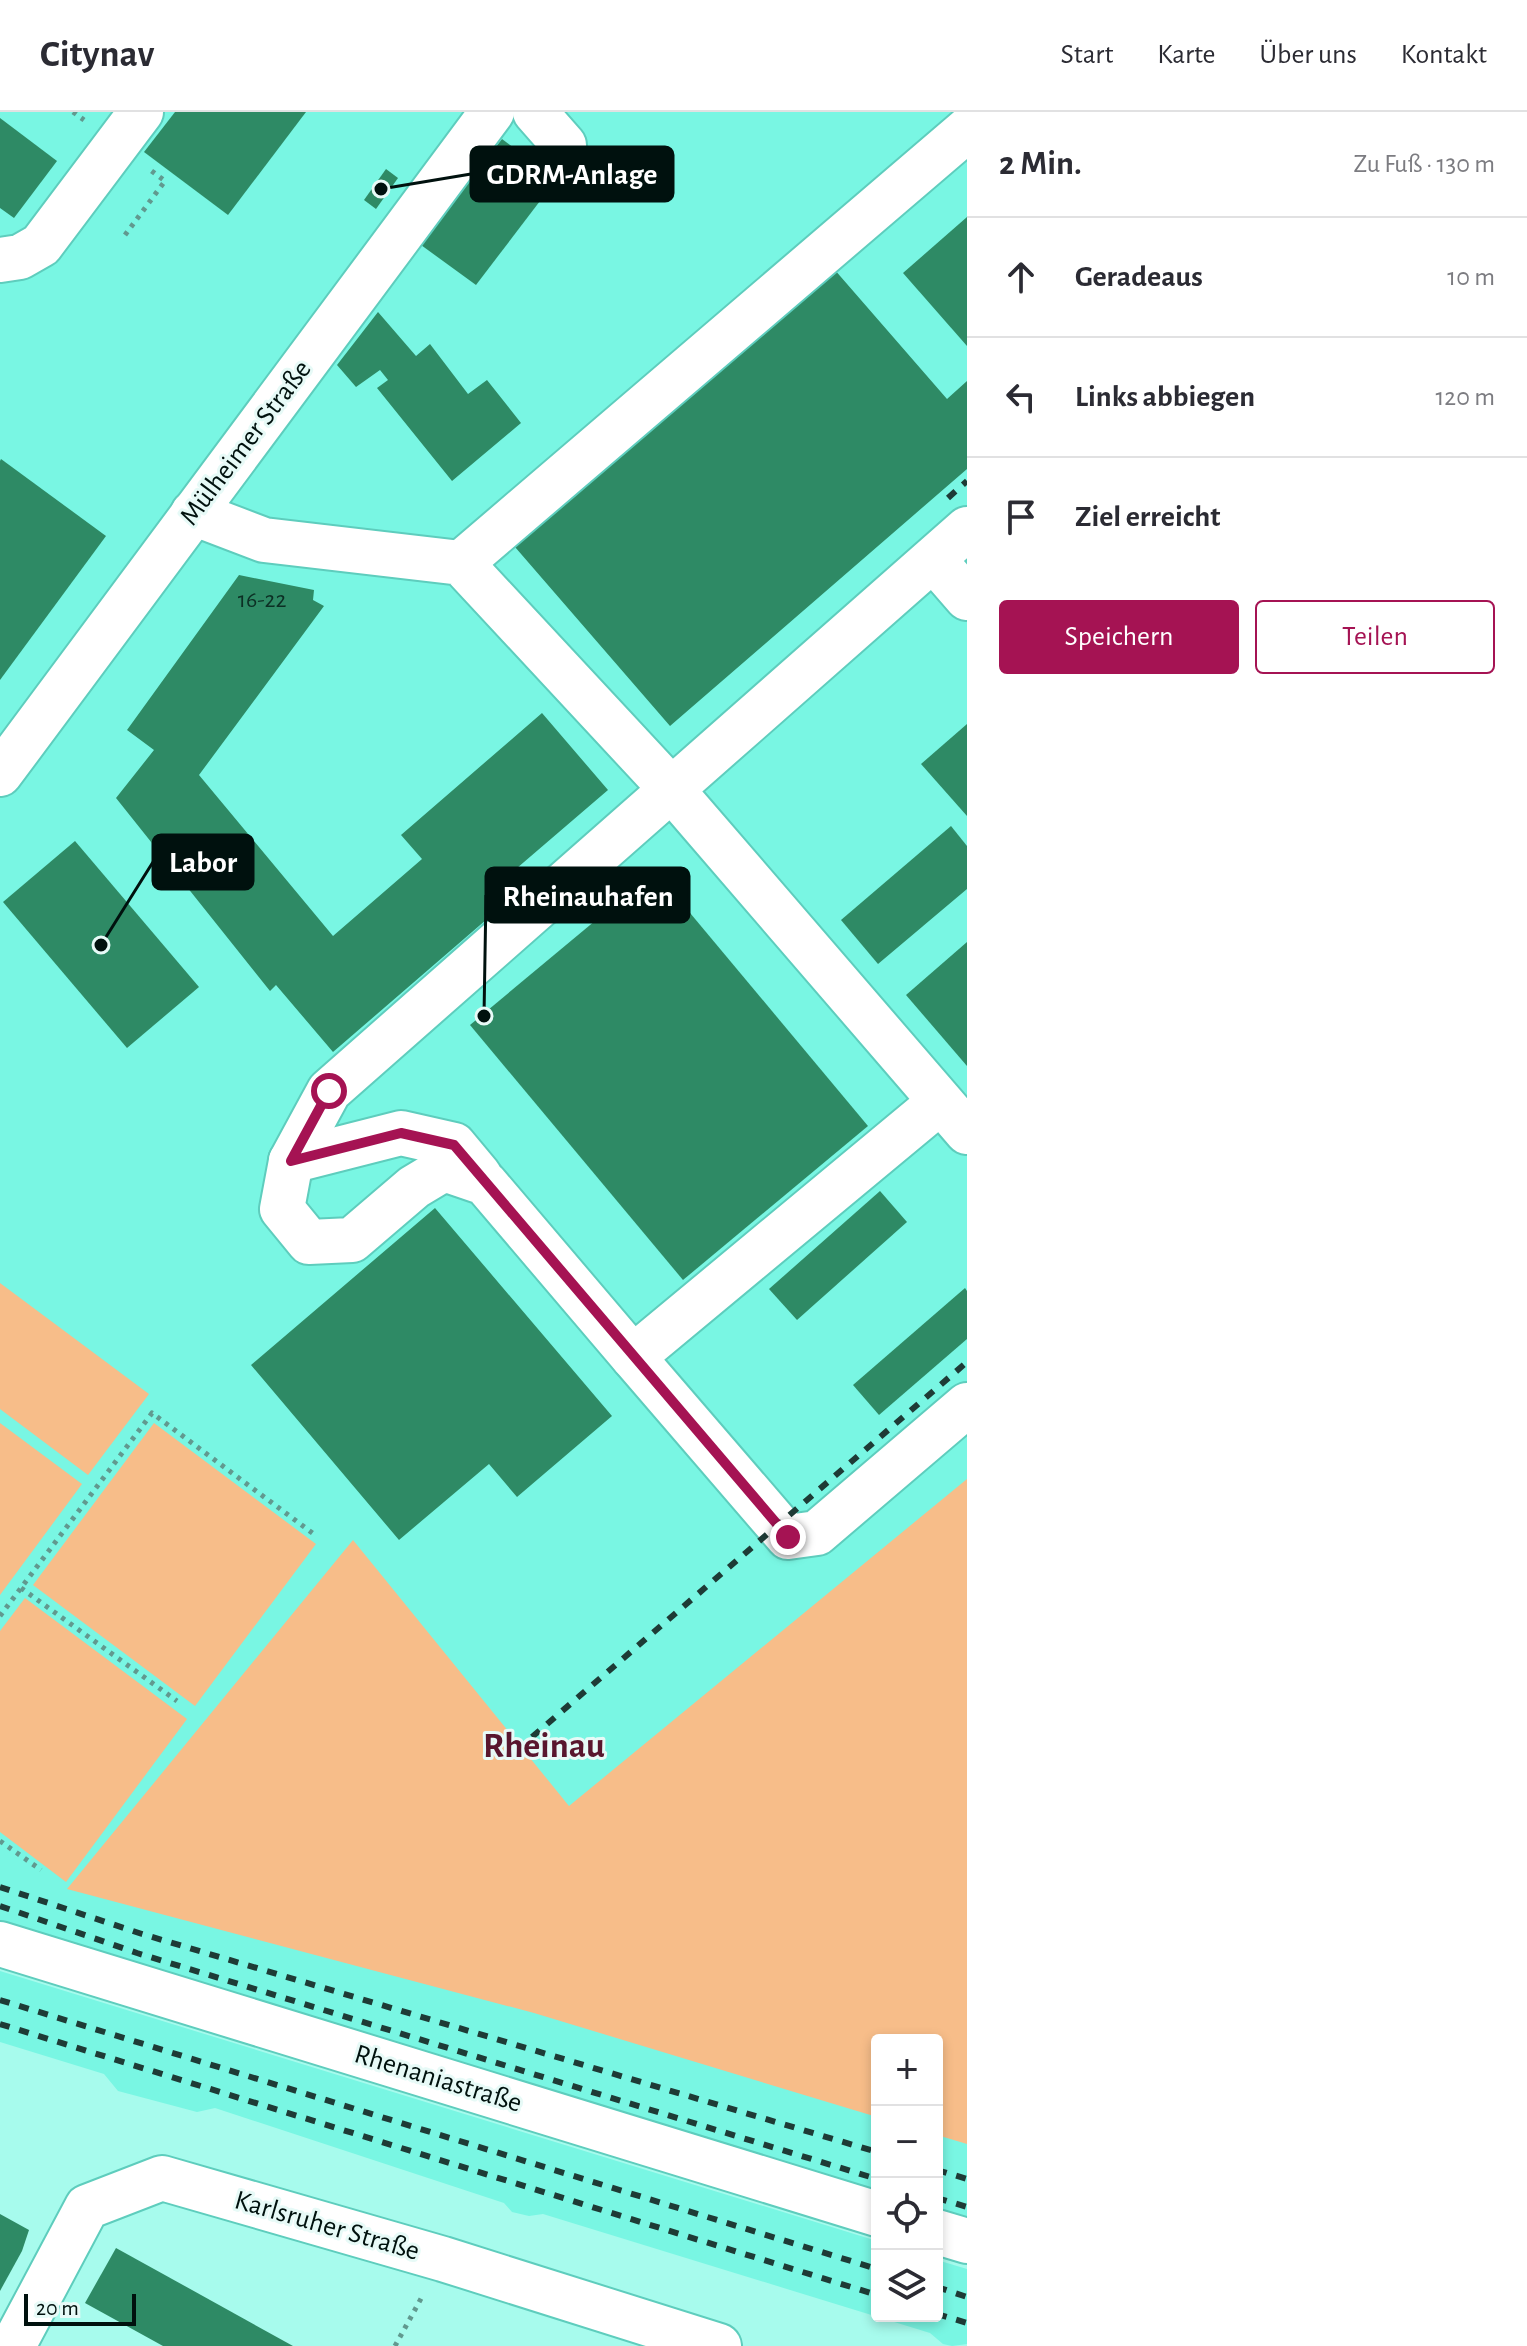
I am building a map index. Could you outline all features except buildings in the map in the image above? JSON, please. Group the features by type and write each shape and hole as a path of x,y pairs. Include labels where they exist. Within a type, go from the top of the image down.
{"street":[{"path":"0,260 20,257 41,245 141,112"},
{"name":"Mülheimer Straße","path":"0,774 492,112"},
{"path":"535,112 564,145"},
{"path":"461,563 967,130"},
{"path":"193,513 264,540 461,563 673,791 954,1117 633,1357"},
{"path":"485,1183 444,1169 414,1187 352,1240 309,1242 282,1209 291,1161 329,1091 967,529"},
{"path":"934,560 967,598"},
{"path":"291,1161 401,1133 454,1145 788,1537 817,1533 967,1405"},
{"name":"Rhenaniastraße","path":"0,1944 871,2212"},
{"name":"Karlsruher Straße","path":"13,2346 87,2207 162,2178 443,2259 719,2346"},
{"path":"943,2234 967,2241"}],"path":[{"path":"125,235 165,181 143,164"},
{"path":"0,1616 152,1413 315,1535"},
{"path":"21,1588 177,1701"},
{"path":"0,1841 41,1870"},
{"path":"395,2346 443,2259"}],"shaded area":[{"path":"0,112 967,112 967,2219 943,2212 943,2034 871,2034 871,2189 0,1921"},
{"path":"0,1283 149,1394 88,1475 0,1409"},
{"path":"0,1423 82,1484 0,1595"},
{"path":"154,1423 316,1544 195,1706 33,1585"},
{"path":"967,1479 967,2144 943,2137 943,2034 871,2034 871,2115 534,2013 67,1889 353,1540 569,1806"},
{"path":"25,1598 187,1719 66,1882 0,1832 0,1631"},
{"path":"0,1971 871,2239 871,2315 543,2214 529,2216 512,2212 504,2203 215,2108 197,2112 118,2091 104,2074 0,2042"},
{"path":"943,2262 967,2269 967,2344 943,2344 930,2333 894,2322 943,2322"}],"railway":[{"path":"948,498 967,481"},
{"path":"532,1737 967,1362"},
{"path":"0,1887 142,1934 871,2150"},
{"path":"0,1906 137,1953 874,2178"},
{"path":"0,2000 871,2267"},
{"path":"0,2024 871,2293"},
{"path":"943,2172 967,2179"},
{"path":"943,2200 967,2207"},
{"path":"943,2289 967,2297"},
{"path":"943,2316 967,2323"}],"place":[{"name":"GDRM-Anlage","path":"381,189"},
{"name":"Labor","path":"101,945"},
{"name":"Rheinauhafen","path":"484,1016"}],"district":[{"name":"Rheinau","path":"544,1746"}],"route":[{"path":"329,1091 291,1161 401,1133 454,1145 788,1537"}]}
